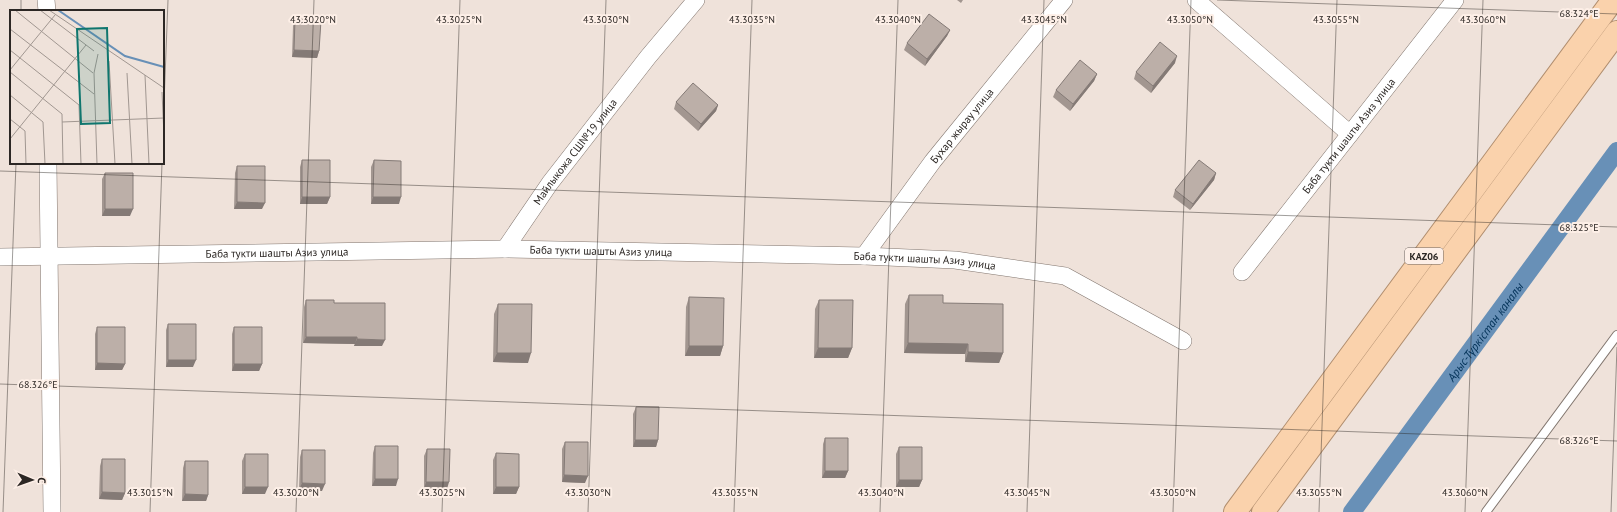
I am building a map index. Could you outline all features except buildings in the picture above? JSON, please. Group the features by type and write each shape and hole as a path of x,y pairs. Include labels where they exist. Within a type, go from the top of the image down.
{"highway":[{"name":"KАZ06","path":"1235,512 1613,0"},
{"name":"KАZ06","path":"1263,512 1617,32"}],"street":[{"path":"46,0 47,10"},
{"name":"Майлыкожа СШ№19 улица","path":"505,249 550,183 648,57 696,0"},
{"name":"Бухар жырау улица","path":"864,256 933,161 1064,0"},
{"path":"1196,0 1350,134"},
{"name":"Баба тукти шашты Азиз улица","path":"1242,272 1455,0"},
{"path":"48,164 52,512"},
{"name":"Баба тукти шашты Азиз улица","path":"0,257 505,249 864,256 955,260 1065,276 1183,341"}],"lane":[{"path":"1486,512 1617,335"}],"waterway":[{"name":"Арыс-Түркістан каналы","path":"1352,512 1617,151"}]}
